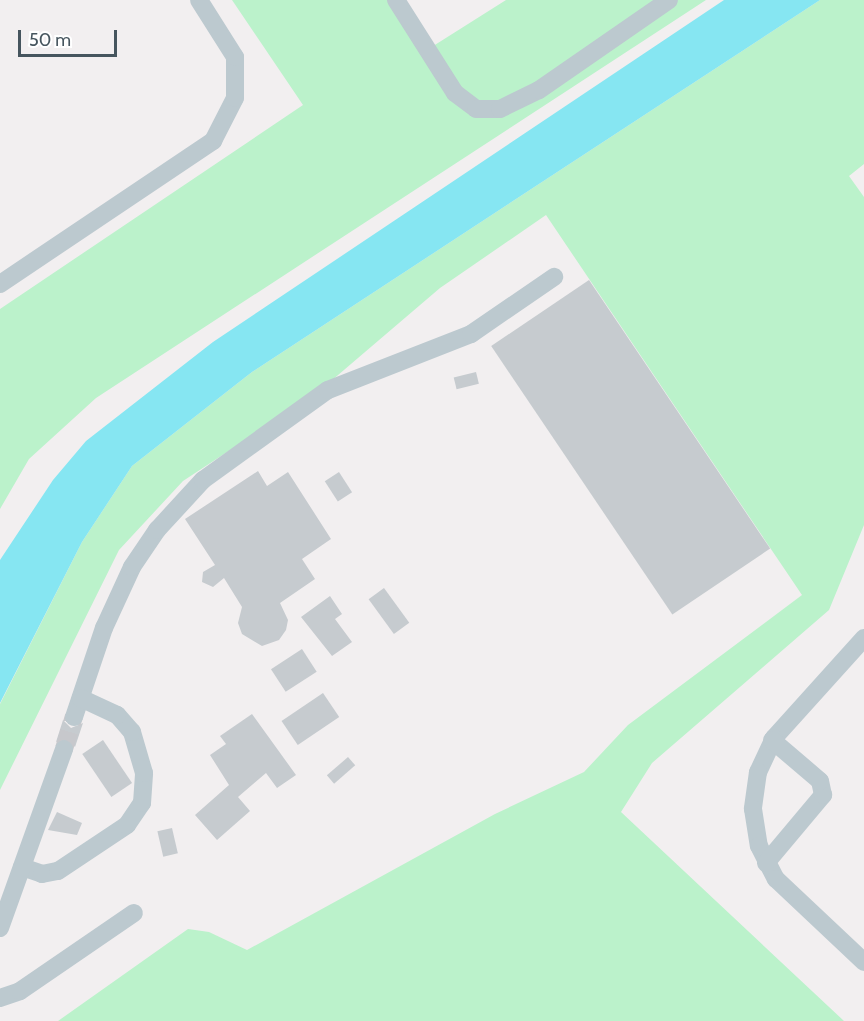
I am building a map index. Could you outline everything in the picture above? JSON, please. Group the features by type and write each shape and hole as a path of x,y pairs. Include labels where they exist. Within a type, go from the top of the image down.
{"lane":[{"path":"0,284 213,141 235,98 235,57 199,0"},
{"path":"396,0 455,93 476,109 500,109 539,90 669,0"},
{"path":"74,717 104,628 132,567 172,512 203,480 328,390 471,334 554,277"},
{"path":"864,638 772,740 761,763 753,799 754,828 766,863 788,893 864,962"},
{"path":"22,867 42,874 58,871 127,825 142,803 144,773 132,732 117,715 81,698"},
{"path":"766,863 823,795 820,781 772,740"},
{"path":"0,928 64,749"},
{"path":"0,998 20,991 134,913"}],"green space":[{"path":"232,0 398,0 430,48 506,0 706,0 96,398 29,459 0,509 0,309 303,105"},
{"path":"820,0 864,0 864,164 849,176 864,197 864,525 829,610 652,763 621,812 844,1021 58,1021 188,929 209,932 247,950 495,814 584,772 628,725 802,595 546,215 440,288 317,393 183,481 119,550 0,790 0,704 82,542 132,466 252,372"}],"water":[{"path":"724,0 820,0 252,372 132,466 82,542 0,703 0,560 53,480 86,441 213,342"}],"building":[{"path":"589,280 770,549 672,615 491,346"},
{"path":"476,372 479,384 457,389 454,378"},
{"path":"258,471 267,486 288,472 331,539 302,559 315,579 280,603 288,620 286,630 279,640 262,646 242,634 238,623 242,607 224,578 213,587 202,582 203,572 215,565 185,519"},
{"path":"339,472 352,492 338,501 325,481"},
{"path":"384,588 409,623 394,634 369,599"},
{"path":"330,596 342,614 335,619 352,642 332,656 301,617"},
{"path":"302,649 317,672 286,692 271,669"},
{"path":"323,693 339,717 298,745 282,721"},
{"path":"252,714 296,775 277,788 266,773 238,797 250,811 217,840 195,815 229,785 210,755 226,744 220,736"},
{"path":"63,720 71,728 83,723 75,747 67,738 56,742"},
{"path":"103,740 132,783 111,797 82,754"},
{"path":"348,757 355,765 334,784 327,775"},
{"path":"57,812 82,823 77,835 48,830"},
{"path":"172,828 178,853 163,857 157,831"}],"tunnel":[{"path":"64,749 74,717"}]}
